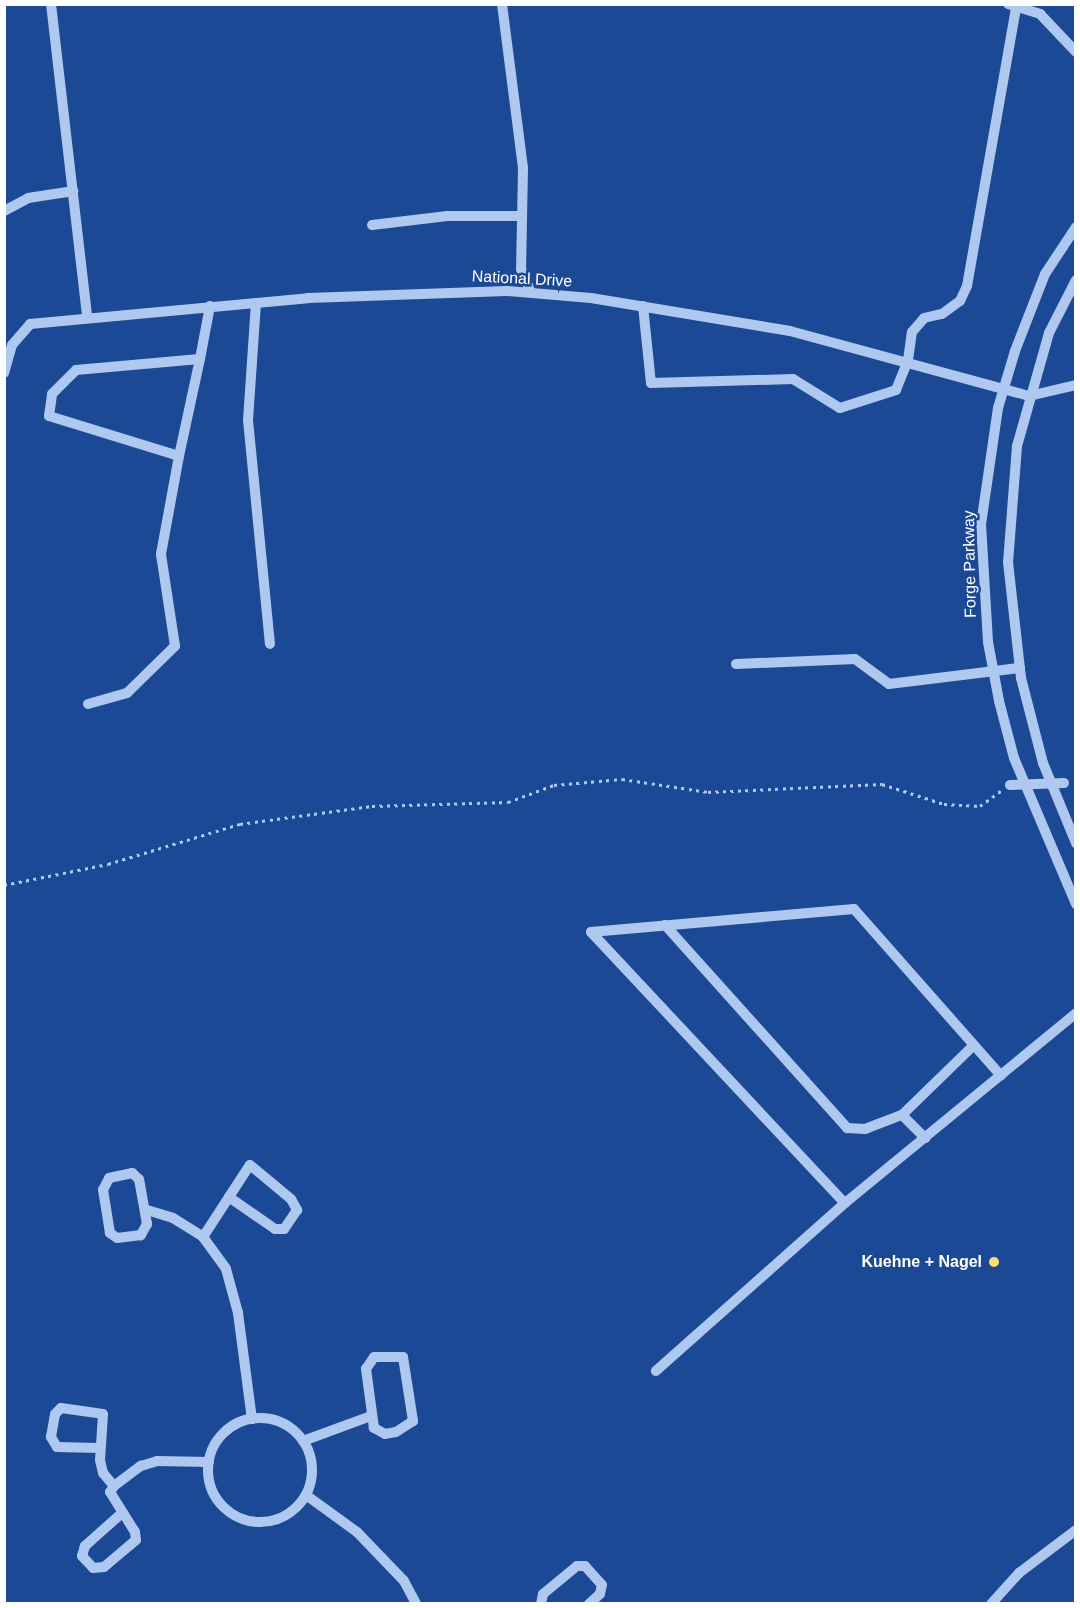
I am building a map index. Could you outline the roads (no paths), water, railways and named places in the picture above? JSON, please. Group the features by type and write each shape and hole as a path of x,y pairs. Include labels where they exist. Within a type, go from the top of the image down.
{"street":[{"path":"51,4 87,317"},
{"path":"502,4 523,168 521,269 531,293"},
{"path":"643,306 651,383 793,379 840,408 896,390 908,360 912,332 924,318 942,314 960,301 967,286 1012,6 1040,14 1076,52"},
{"path":"4,211 28,198 72,191"},
{"path":"372,225 458,215 521,216"},
{"name":"Forge Parkway","path":"1076,227 1045,274 1004,390 981,524 982,584 994,672 1024,784 1076,904"},
{"path":"1076,280 1049,333 1029,396 1017,446 1010,505 1008,562 1020,668 1051,783 1076,843"},
{"name":"National Drive","path":"8,343 30,324 87,317 417,292 531,293 643,306 790,331 908,360 1029,396"},
{"path":"256,303 248,420 270,644"},
{"path":"88,704 127,693 175,646 161,554 210,306"},
{"path":"4,373 8,343"},
{"path":"179,456 49,416 52,394 76,370 201,359"},
{"path":"1029,396 1076,385"},
{"path":"736,664 855,659 889,684 1020,668"},
{"path":"1010,785 1064,783"},
{"path":"845,1203 591,932 854,909 1001,1076"},
{"path":"665,925 847,1128 864,1130 902,1115 974,1045"},
{"path":"656,1371 845,1203 1076,1013"},
{"path":"902,1115 925,1138"},
{"path":"203,1237 229,1197 250,1165 291,1199 297,1210 284,1229 275,1229 229,1197"},
{"path":"132,1173 140,1179 147,1210 147,1224 141,1235 117,1239 110,1233 103,1190 109,1178 132,1173"},
{"path":"147,1210 173,1218 203,1237 226,1269 238,1313 252,1419"},
{"path":"374,1357 403,1357 413,1420 404,1429 385,1434 374,1428 371,1416 366,1369 374,1357"},
{"path":"100,1448 57,1447 51,1437 55,1414 61,1408 103,1414 100,1448 103,1473 114,1486"},
{"path":"303,1441 371,1416"},
{"path":"252,1419 281,1422 303,1441 312,1468 306,1495 296,1508 267,1522 236,1516 214,1494 209,1462 223,1433 252,1419"},
{"path":"122,1513 85,1546 82,1556 93,1568 104,1567 136,1540 135,1532 110,1492 114,1486 141,1466 157,1461 209,1462"},
{"path":"306,1495 357,1532 404,1581 416,1604"},
{"path":"991,1604 1019,1573 1076,1530"},
{"path":"541,1604 543,1594 577,1566 585,1566 602,1585 600,1594 589,1604"}],"place":[{"name":"Kuehne + Nagel","path":"994,1262"}]}
